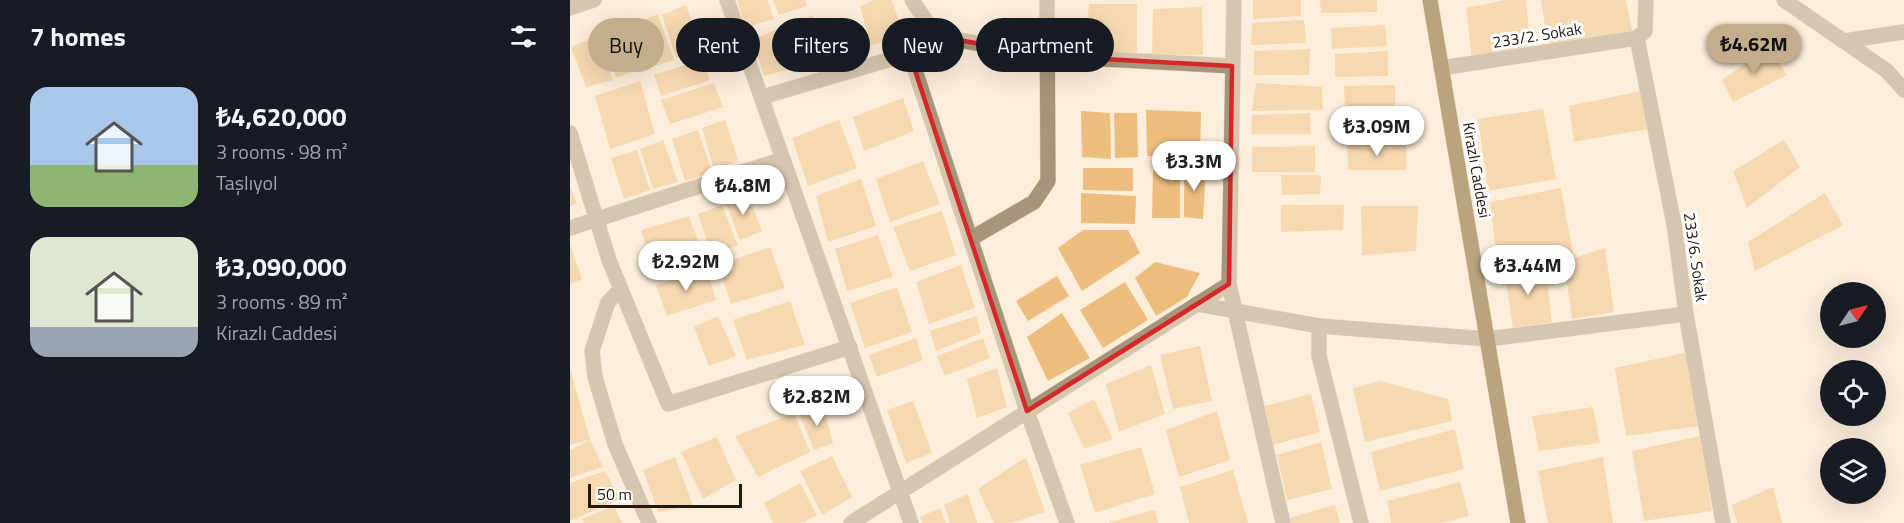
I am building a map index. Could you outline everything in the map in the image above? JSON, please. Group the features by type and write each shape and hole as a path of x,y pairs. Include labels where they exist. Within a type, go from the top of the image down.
{"main road":[{"name":"Kirazlı Caddesi","path":"1430,0 1518,523"}],"street":[{"path":"570,8 594,0"},
{"path":"728,0 911,523"},
{"path":"912,0 924,18"},
{"path":"1047,0 1047,18"},
{"path":"1234,0 1229,284 1283,523"},
{"name":"233/6. Sokak","path":"1646,0 1645,31 1637,38 1674,224 1686,314 1723,523"},
{"path":"1784,0 1887,71 1904,90"},
{"path":"1844,41 1904,32"},
{"name":"233/2. Sokak","path":"1442,68 1637,38"},
{"path":"1114,60 1232,66"},
{"path":"762,97 882,62"},
{"path":"915,72 972,238 1027,411 1067,523"},
{"path":"972,238 1034,202 1048,182 1048,72"},
{"path":"570,133 609,260 668,404 850,347"},
{"path":"570,228 783,159"},
{"path":"851,523 1229,284"},
{"path":"621,289 608,302 592,351 596,377 615,444 649,523"},
{"path":"1197,304 1319,326 1487,339 1686,314"},
{"path":"1319,326 1319,356 1361,523"}],"highlighted area":[{"path":"936,36 1048,56 1232,66 1229,284 1027,411 911,58"}],"building":[{"path":"737,0 767,0 774,18 760,23 760,18 743,18"},
{"path":"773,0 805,0 807,6 779,15"},
{"path":"874,0 892,0 898,18 882,18 882,42 871,46 870,18 863,18 860,6"},
{"path":"1253,0 1301,0 1301,16 1253,19"},
{"path":"1320,0 1377,0 1377,12 1321,13"},
{"path":"1505,0 1526,0 1531,53 1472,59 1466,8"},
{"path":"1541,0 1626,0 1633,35 1549,51"},
{"path":"1089,4 1137,4 1137,55 1114,55 1114,18 1088,18"},
{"path":"686,5 691,18 676,18 676,58 664,18 662,15"},
{"path":"1202,7 1203,55 1152,56 1153,9"},
{"path":"1304,20 1306,43 1251,45 1252,23"},
{"path":"1385,25 1387,46 1332,49 1331,28"},
{"path":"664,31 674,60 664,63"},
{"path":"772,31 772,72 779,72 764,76 760,64 760,36"},
{"path":"588,40 588,72 610,72 613,80 586,87 571,47"},
{"path":"1769,47 1787,75 1733,102 1722,80"},
{"path":"1310,49 1309,75 1254,75 1254,51"},
{"path":"1388,51 1388,76 1335,77 1335,54"},
{"path":"676,68 676,72 707,72 710,80 661,96 654,75"},
{"path":"614,72 632,72 616,78"},
{"path":"640,81 655,134 610,149 595,96"},
{"path":"714,83 723,107 670,124 661,100"},
{"path":"1256,83 1322,87 1323,110 1252,111"},
{"path":"1395,85 1395,108 1345,108 1344,86"},
{"path":"1641,91 1648,129 1574,142 1569,106"},
{"path":"903,98 914,131 864,151 853,117"},
{"path":"1543,109 1556,179 1488,191 1478,119"},
{"path":"1146,110 1201,112 1200,160 1147,156"},
{"path":"1081,111 1110,113 1111,159 1082,157"},
{"path":"1343,112 1400,113 1402,137 1343,137"},
{"path":"1114,113 1137,113 1138,157 1115,158"},
{"path":"1310,113 1311,134 1251,134 1252,115"},
{"path":"725,120 738,160 714,170 702,128"},
{"path":"839,120 857,168 808,186 792,138"},
{"path":"698,130 712,172 685,181 672,139"},
{"path":"663,140 678,182 653,189 640,149"},
{"path":"1784,140 1800,167 1747,208 1733,171"},
{"path":"1347,144 1406,144 1406,170 1348,170"},
{"path":"1315,146 1315,172 1252,172 1252,147"},
{"path":"637,150 650,190 624,199 611,158"},
{"path":"923,161 940,204 890,222 876,179"},
{"path":"1083,168 1133,168 1133,191 1083,190"},
{"path":"1184,168 1206,168 1203,219 1184,217"},
{"path":"1180,170 1180,218 1152,218 1153,171"},
{"path":"1281,175 1321,175 1320,194 1282,195"},
{"path":"861,179 876,226 828,242 816,196"},
{"path":"570,187 577,204 570,206"},
{"path":"1561,188 1573,254 1498,269 1490,202"},
{"path":"747,192 762,231 740,240 725,200"},
{"path":"1081,193 1136,196 1135,224 1081,223"},
{"path":"1825,193 1843,225 1755,271 1748,242"},
{"path":"722,205 738,246 711,253 698,214"},
{"path":"1281,205 1344,205 1343,230 1281,232"},
{"path":"1361,206 1418,206 1416,251 1362,255"},
{"path":"942,211 956,255 910,271 893,227"},
{"path":"689,216 703,254 652,270 641,230"},
{"path":"1083,230 1128,230 1140,253 1082,291 1058,248"},
{"path":"878,235 893,277 847,291 835,249"},
{"path":"570,244 582,279 570,284"},
{"path":"770,247 785,288 731,304 718,265"},
{"path":"1605,248 1614,312 1572,319 1564,261"},
{"path":"1155,262 1200,273 1187,297 1156,316 1135,278"},
{"path":"1545,264 1552,322 1513,328 1504,269"},
{"path":"961,265 975,308 929,324 916,282"},
{"path":"707,269 716,300 667,316 656,285"},
{"path":"1057,276 1069,296 1028,321 1016,301"},
{"path":"1125,282 1148,320 1103,348 1080,310"},
{"path":"897,287 912,332 865,348 850,303"},
{"path":"790,301 805,345 747,360 733,320"},
{"path":"1062,313 1090,358 1048,381 1027,337"},
{"path":"718,316 736,356 709,366 694,327"},
{"path":"976,316 981,333 936,351 930,331"},
{"path":"916,338 923,360 877,377 869,355"},
{"path":"983,338 990,358 945,376 937,356"},
{"path":"1200,346 1212,401 1173,409 1160,355"},
{"path":"1688,352 1699,426 1626,436 1615,368"},
{"path":"1151,365 1165,414 1119,432 1106,384"},
{"path":"570,368 590,440 570,445"},
{"path":"997,368 1007,407 977,418 967,379"},
{"path":"1380,381 1448,399 1452,421 1365,442 1353,388"},
{"path":"1311,394 1320,432 1273,445 1265,406"},
{"path":"1094,399 1113,439 1084,449 1068,413"},
{"path":"913,401 932,453 906,463 887,410"},
{"path":"823,405 833,443 814,450 799,413"},
{"path":"1593,407 1600,443 1539,451 1532,416"},
{"path":"1217,411 1230,460 1179,477 1166,430"},
{"path":"794,413 810,452 758,477 735,436"},
{"path":"1455,429 1464,469 1380,491 1371,452"},
{"path":"1700,436 1712,511 1644,521 1632,451"},
{"path":"717,437 736,480 703,499 681,452"},
{"path":"590,440 603,467 570,478 570,450"},
{"path":"1321,442 1332,489 1287,500 1277,455"},
{"path":"1141,447 1155,494 1095,513 1080,465"},
{"path":"832,456 852,497 822,515 800,471"},
{"path":"675,457 693,506 658,512 643,470"},
{"path":"1026,457 1045,512 1011,523 994,523 978,489"},
{"path":"1603,457 1613,523 1548,523 1538,471"},
{"path":"1233,470 1248,523 1189,523 1180,487"},
{"path":"605,471 620,499 570,521 570,483"},
{"path":"1460,482 1469,516 1442,523 1391,523 1387,501"},
{"path":"800,483 817,516 800,523 773,523 764,503"},
{"path":"1773,487 1782,523 1737,523 1732,505"},
{"path":"968,494 977,523 950,523 944,505"},
{"path":"1335,505 1340,523 1290,523 1289,518"},
{"path":"614,506 622,523 584,523 582,519"},
{"path":"940,508 946,523 922,523 920,517"},
{"path":"1155,510 1158,523 1109,523 1109,522"}]}
